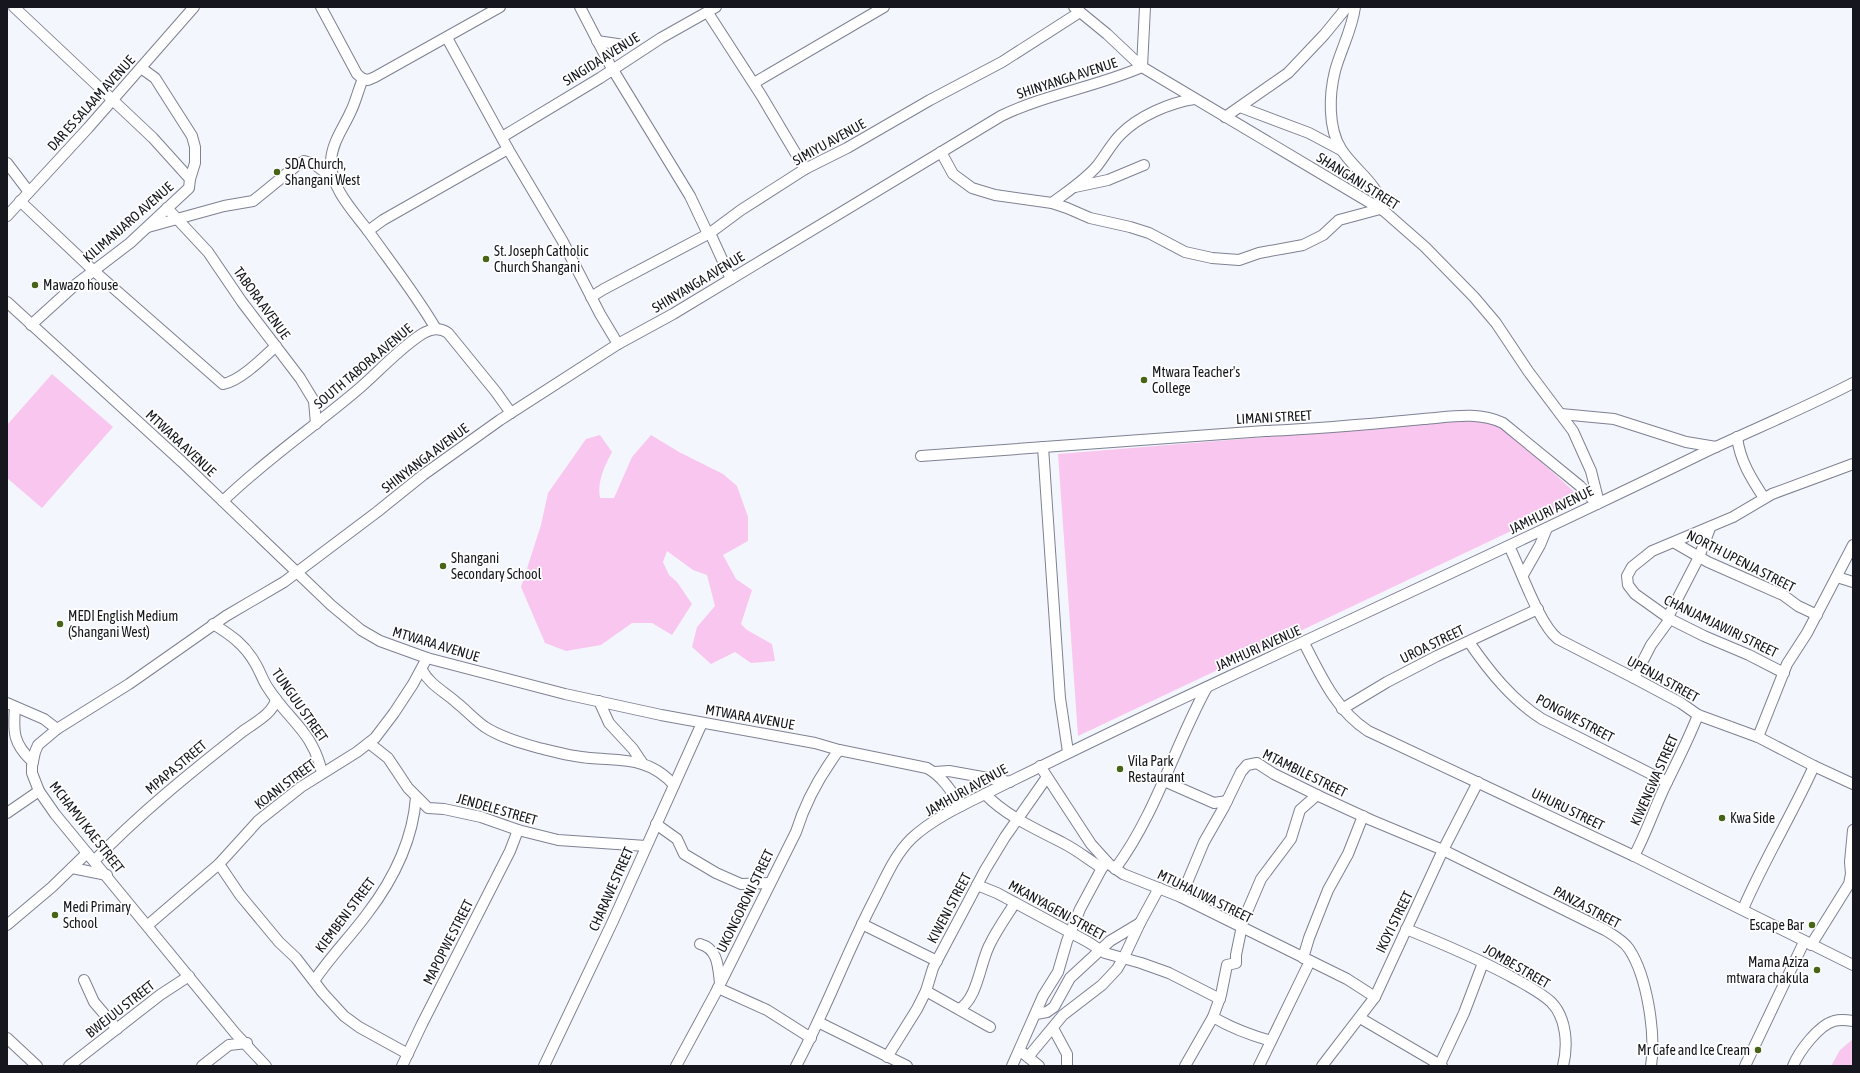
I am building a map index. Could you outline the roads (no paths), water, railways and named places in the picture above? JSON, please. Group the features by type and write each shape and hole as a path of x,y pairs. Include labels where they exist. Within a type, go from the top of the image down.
{"street":[{"name":"KILIMANJARO AVENUE","path":"14,7 113,100 178,164 190,179 189,188 146,228 75,285 31,325"},
{"name":"DAR ES SALAAM AVENUE","path":"7,216 113,100 194,7"},
{"path":"321,7 357,74 363,80 368,80 375,77 497,9"},
{"path":"484,7 497,9"},
{"path":"580,7 613,69 690,196 731,279"},
{"path":"754,83 884,7"},
{"path":"1142,67 1145,7"},
{"path":"1226,117 1288,73 1324,35 1347,7"},
{"path":"941,152 953,174 972,188 995,195 1052,203 1090,218 1149,233 1177,249 1193,255 1238,260 1259,253 1303,246 1323,235 1339,220 1382,210 1376,192 1336,141 1332,121 1333,80 1346,43 1355,7"},
{"path":"712,10 805,170"},
{"name":"SINGIDA AVENUE","path":"502,137 661,38 712,10"},
{"name":"SHANGANI STREET","path":"1077,10 1107,34 1142,67 1382,210 1425,247 1474,297 1496,323 1528,371 1573,431 1582,447 1592,471 1598,504"},
{"name":"SIMIYU AVENUE","path":"591,297 709,233 741,210 805,170 847,148 930,100 1002,62 1077,10"},
{"path":"447,38 508,149 562,240 591,297 618,344"},
{"path":"597,41 624,45"},
{"name":"SHINYANGA AVENUE","path":"297,573 458,448 618,344 657,324 1001,116 1028,103 1112,79 1142,67"},
{"path":"141,68 154,78 192,136 195,148 195,163 190,179"},
{"path":"363,80 352,110 335,144 331,160 334,179 356,216 436,329"},
{"path":"1052,203 1075,187 1096,166 1120,135 1129,127 1150,114 1175,104 1194,99"},
{"path":"1240,107 1310,133 1342,150"},
{"path":"368,231 383,220 508,149"},
{"path":"146,228 179,220 224,206 253,202 304,161 314,164 334,179"},
{"path":"7,163 29,192"},
{"path":"1075,187 1108,180 1144,165"},
{"path":"20,201 94,271 223,384 230,382 247,371 276,346"},
{"name":"TABORA AVENUE","path":"167,208 214,259 235,292 300,378 314,401 316,424"},
{"name":"MTWARA AVENUE","path":"7,302 223,501 297,573 361,630 380,641 427,658 565,694 702,723 815,743 839,750 902,761 927,768 935,772 944,782 961,806"},
{"name":"SOUTH TABORA AVENUE","path":"223,501 257,469 356,391 412,341 422,334 436,329 445,331 450,336 496,392 511,413"},
{"name":"JAMHURI AVENUE","path":"796,1066 811,1038 862,924 888,871 901,851 914,836 961,806 1068,752 1304,643 1853,383"},
{"path":"1561,414 1614,419 1686,442 1716,447"},
{"name":"LIMANI STREET","path":"921,456 1310,429 1454,416 1482,416 1503,423 1580,486 1598,504"},
{"path":"1737,437 1743,463 1764,498"},
{"path":"1043,447 1060,698 1068,752"},
{"name":"CHANJAMJAWIRI STREET","path":"1784,673 1669,618 1634,594 1626,579 1628,571 1647,554 1710,528 1751,508 1764,498 1853,464"},
{"path":"1523,575 1540,545 1547,528"},
{"path":"1634,678 1651,645 1669,618 1699,557 1710,528"},
{"name":"NORTH UPENJA STREET","path":"1675,543 1699,557 1754,584 1783,595 1798,606 1817,615"},
{"path":"1758,737 1788,664 1817,615 1853,545"},
{"name":"UPENJA STREET","path":"1509,546 1548,629 1558,639 1681,703 1698,715 1758,737 1853,784"},
{"name":"MCHAMVI KAE STREET","path":"266,1066 247,1043 235,1033 148,925 55,814 39,791 32,773 34,752 38,745 57,729 159,664 213,624 297,573"},
{"path":"1837,577 1853,582"},
{"name":"UROA STREET","path":"1342,709 1386,682 1538,609"},
{"name":"TUNGUU STREET","path":"213,624 235,638 244,646 256,664 268,688 310,740 317,755 322,773"},
{"name":"PONGWE STREET","path":"1469,642 1505,687 1525,708 1548,722 1667,782"},
{"name":"UHURU STREET","path":"1304,643 1322,679 1342,709 1368,731 1634,856 1853,965"},
{"name":"KOANI STREET","path":"148,925 219,864 258,821 301,787 369,743 381,731 394,713 422,670 427,658"},
{"path":"422,670 425,676 437,688 457,702 484,726 504,736 540,748 582,757 617,759 643,764 662,773 674,785"},
{"path":"1012,1066 1018,1049 1036,1014 1043,996 1058,972 1070,933 1108,866 1138,834 1207,687"},
{"name":"MPAPA STREET","path":"7,925 72,868 91,857 222,747 268,714 275,704 276,699"},
{"path":"599,701 609,723 634,749 643,764"},
{"path":"11,705 44,719 57,729"},
{"path":"11,705 15,739 25,755 33,762"},
{"path":"268,714 288,712"},
{"name":"KIWENGWA STREET","path":"1634,856 1698,715"},
{"name":"CHARAWE STREET","path":"544,1066 613,921 702,723"},
{"name":"JENDELE STREET","path":"369,743 388,758 416,797 428,808 444,808 481,817 518,830 558,840 646,846"},
{"name":"UKONGORONI STREET","path":"676,1066 719,986 822,775 839,750"},
{"name":"MTAMBILE STREET","path":"1180,897 1204,842 1245,767 1254,763 1317,795 1443,850"},
{"name":"MTUHALIWA STREET","path":"1040,766 1091,844 1108,866 1123,874 1180,897 1242,929 1347,979 1375,997"},
{"path":"1743,909 1757,877 1798,802 1814,766"},
{"path":"935,772 949,771 1010,782"},
{"name":"KIWENI STREET","path":"887,1057 908,1025 926,991 930,976 937,961 1001,842 1047,777"},
{"path":"1164,781 1214,803 1227,801"},
{"name":"IKOYI STREET","path":"1322,1066 1375,997 1443,850 1478,782"},
{"path":"7,813 39,791"},
{"path":"985,794 997,805 1037,832 1108,866"},
{"path":"1185,1066 1213,1017 1220,999 1228,965 1236,963 1236,955 1243,921 1261,879 1291,839 1300,810 1317,795"},
{"name":"KIEMBENI STREET","path":"314,981 367,914 391,876 408,839 416,797"},
{"path":"1259,1066 1306,960 1309,938 1328,890 1348,854 1363,816"},
{"path":"656,824 677,839 684,854 716,873 741,884 770,883"},
{"name":"MAPOPWE STREET","path":"402,1066 510,851 518,830"},
{"path":"1745,1066 1808,943 1849,889 1853,830"},
{"name":"PANZA STREET","path":"1443,850 1605,930 1628,948 1640,972 1649,1008 1653,1033 1651,1066"},
{"name":"KIEMBENI STREET","path":"219,864 240,895 279,942 296,958 344,1016 359,1027 408,1054"},
{"path":"72,868 107,876"},
{"name":"MKANYAGENI STREET","path":"977,885 1088,942 1099,950 1169,973 1220,999"},
{"path":"1028,1057 1063,1015 1102,985 1117,969 1159,888"},
{"path":"959,1009 965,1005 971,997 989,946 1014,903"},
{"path":"1036,1014 1047,1012 1054,1006 1067,981 1099,950 1110,941 1140,923"},
{"path":"862,924 937,961"},
{"name":"JOMBE STREET","path":"1406,929 1483,963 1528,986 1552,1003 1567,1037 1563,1066"},
{"path":"700,944 711,949 717,959 719,986 767,1010 811,1038"},
{"path":"717,959 735,953"},
{"path":"1360,1018 1441,1065 1464,1013 1483,963"},
{"name":"BWEJUU STREET","path":"69,1066 160,995 189,976"},
{"path":"84,980 94,1002 117,1029"},
{"path":"926,991 990,1027"},
{"path":"1213,1017 1226,1025 1252,1036 1271,1041"},
{"path":"1793,1066 1797,1056 1826,1025 1840,1020 1853,1021"},
{"path":"818,1022 907,1066"},
{"path":"1053,1028 1067,1054 1067,1066"},
{"path":"7,1038 37,1066"},
{"path":"202,1066 229,1045 247,1043"},
{"path":"1018,1049 1039,1066"}],"place":[{"name":"SDA Church, Shangani West","path":"277,172"},
{"name":"St. Joseph Catholic Church Shangani","path":"486,259"},
{"name":"Mawazo house","path":"35,285"},
{"name":"Mtwara Teacher's College","path":"1144,380"},
{"name":"Shangani Secondary School","path":"443,566"},
{"name":"MEDI English Medium (Shangani West)","path":"60,624"},
{"name":"Vila Park Restaurant","path":"1120,769"},
{"name":"Kwa Side","path":"1722,818"},
{"name":"Medi Primary School","path":"55,915"},
{"name":"Escape Bar","path":"1812,925"},
{"name":"Mama Aziza mtwara chakula","path":"1817,970"},
{"name":"Mr Cafe and Ice Cream","path":"1758,1050"}]}
